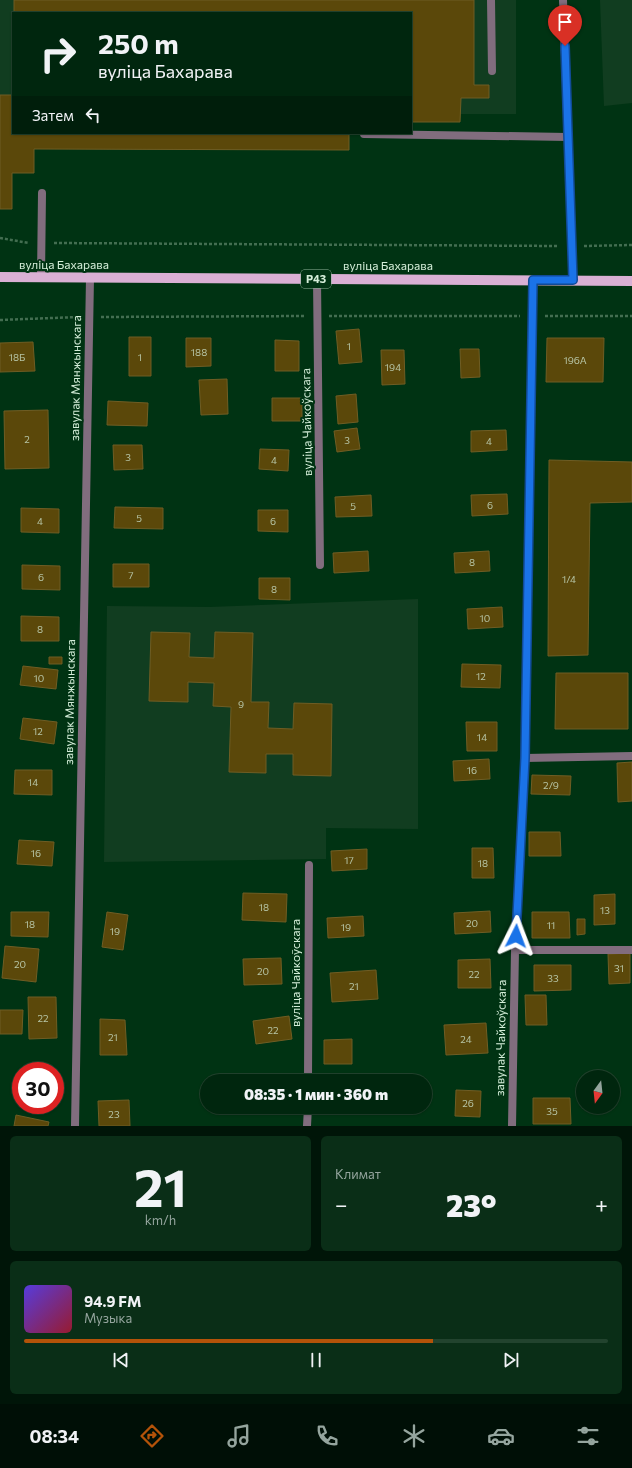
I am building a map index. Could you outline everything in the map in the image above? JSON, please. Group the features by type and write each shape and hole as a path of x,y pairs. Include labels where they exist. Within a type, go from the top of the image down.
{"main road":[{"name":"вуліца Бахарава","path":"0,277 632,281"}],"street":[{"path":"490,0 492,71"},
{"path":"563,0 573,280"},
{"path":"364,134 568,138"},
{"path":"41,278 42,193"},
{"name":"завулак Мянжынскага","path":"75,1126 90,278"},
{"name":"вуліца Чайкоўскага","path":"317,279 320,565"},
{"name":"завулак Чайкоўскага","path":"512,1126 515,950 525,758 533,280"},
{"path":"525,758 632,756"},
{"name":"вуліца Чайкоўскага","path":"308,1074 309,865"},
{"path":"515,950 632,950"},
{"path":"307,1126 308,1114"}],"path":[{"path":"0,238 21,242 41,243 571,247 632,245"}],"shaded area":[{"path":"0,0 516,0 516,114 461,114 460,122 412,122 412,12 12,12 12,134 349,134 349,150 34,149 34,173 12,173 12,209 0,209"},
{"path":"600,0 632,0 632,103 604,106"},
{"path":"418,599 418,829 326,828 326,859 104,862 107,606 210,607"}],"building":[{"path":"14,0 474,0 474,85 489,85 489,98 461,98 460,122 412,122 412,12 14,12"},
{"path":"0,95 12,95 12,134 349,134 349,150 34,149 34,173 12,173 12,209 0,209"},
{"path":"359,329 362,362 339,364 336,331"},
{"path":"129,337 151,337 151,376 129,376"},
{"path":"186,338 211,338 211,366 186,367"},
{"path":"547,338 604,338 603,382 546,382"},
{"path":"275,340 299,341 299,371 275,371"},
{"path":"33,342 35,371 0,372 0,343"},
{"path":"460,349 479,349 480,377 461,378"},
{"path":"381,350 404,350 405,384 382,385"},
{"path":"227,379 228,414 201,415 199,380"},
{"path":"356,394 358,422 338,424 336,396"},
{"path":"272,398 302,398 302,421 272,421"},
{"path":"108,401 148,403 147,426 107,425"},
{"path":"48,410 49,468 5,469 4,411"},
{"path":"357,428 360,449 337,452 334,431"},
{"path":"506,430 507,450 471,452 471,431"},
{"path":"113,445 142,445 143,469 114,470"},
{"path":"260,449 289,450 288,471 259,469"},
{"path":"549,460 632,462 632,502 590,503 588,655 548,656"},
{"path":"507,494 508,514 472,516 471,495"},
{"path":"371,495 372,516 336,517 335,497"},
{"path":"115,507 163,508 163,529 114,528"},
{"path":"21,508 59,509 59,533 21,532"},
{"path":"258,510 288,510 288,532 258,531"},
{"path":"368,551 369,571 334,573 333,553"},
{"path":"489,551 490,571 455,573 454,553"},
{"path":"113,564 149,564 149,587 113,587"},
{"path":"22,565 60,566 60,590 22,589"},
{"path":"259,578 290,578 290,600 259,599"},
{"path":"502,607 503,627 468,629 467,609"},
{"path":"21,616 59,617 59,641 21,641"},
{"path":"151,632 190,633 189,657 214,658 215,632 253,633 251,702 269,702 268,728 293,729 294,703 332,704 331,776 293,775 293,754 266,754 266,773 229,772 231,707 213,706 214,683 188,682 188,702 149,701"},
{"path":"49,657 62,657 62,664 49,664"},
{"path":"462,664 501,665 500,688 461,687"},
{"path":"23,666 58,670 56,689 20,685"},
{"path":"556,673 628,673 628,729 555,729"},
{"path":"23,718 57,722 54,744 20,739"},
{"path":"466,722 497,722 497,751 467,751"},
{"path":"489,759 490,779 454,781 453,761"},
{"path":"632,762 632,801 618,802 617,763"},
{"path":"15,770 52,770 52,795 14,794"},
{"path":"532,775 571,776 570,795 531,794"},
{"path":"529,832 560,832 561,856 529,856"},
{"path":"19,840 54,842 52,866 17,864"},
{"path":"472,848 493,848 494,878 472,878"},
{"path":"367,849 367,869 332,871 331,851"},
{"path":"243,893 287,894 286,922 242,920"},
{"path":"615,894 615,924 594,925 594,895"},
{"path":"490,911 491,932 455,934 454,913"},
{"path":"11,912 49,912 48,937 11,936"},
{"path":"107,912 128,915 123,950 102,947"},
{"path":"532,912 569,912 570,938 532,938"},
{"path":"363,916 364,936 328,938 327,918"},
{"path":"577,919 585,919 585,934 577,935"},
{"path":"5,946 39,949 36,982 2,978"},
{"path":"630,953 630,983 609,984 608,954"},
{"path":"281,958 282,984 244,985 243,959"},
{"path":"490,959 491,988 458,988 458,960"},
{"path":"534,965 571,965 571,990 534,991"},
{"path":"376,970 378,999 332,1002 330,973"},
{"path":"525,995 546,995 547,1025 526,1025"},
{"path":"28,997 56,997 57,1038 29,1039"},
{"path":"0,1010 23,1010 22,1034 0,1034"},
{"path":"289,1016 292,1039 256,1044 253,1021"},
{"path":"100,1019 125,1020 127,1055 100,1055"},
{"path":"486,1023 488,1053 446,1055 444,1025"},
{"path":"352,1039 352,1064 324,1064 324,1040"},
{"path":"456,1090 481,1091 480,1117 455,1116"},
{"path":"533,1098 570,1098 571,1124 533,1124"},
{"path":"129,1100 130,1126 99,1126 98,1101"},
{"path":"16,1115 49,1122 48,1126 14,1126"}],"route":[{"path":"516,936 525,758 533,280 573,280 565,46"}]}
